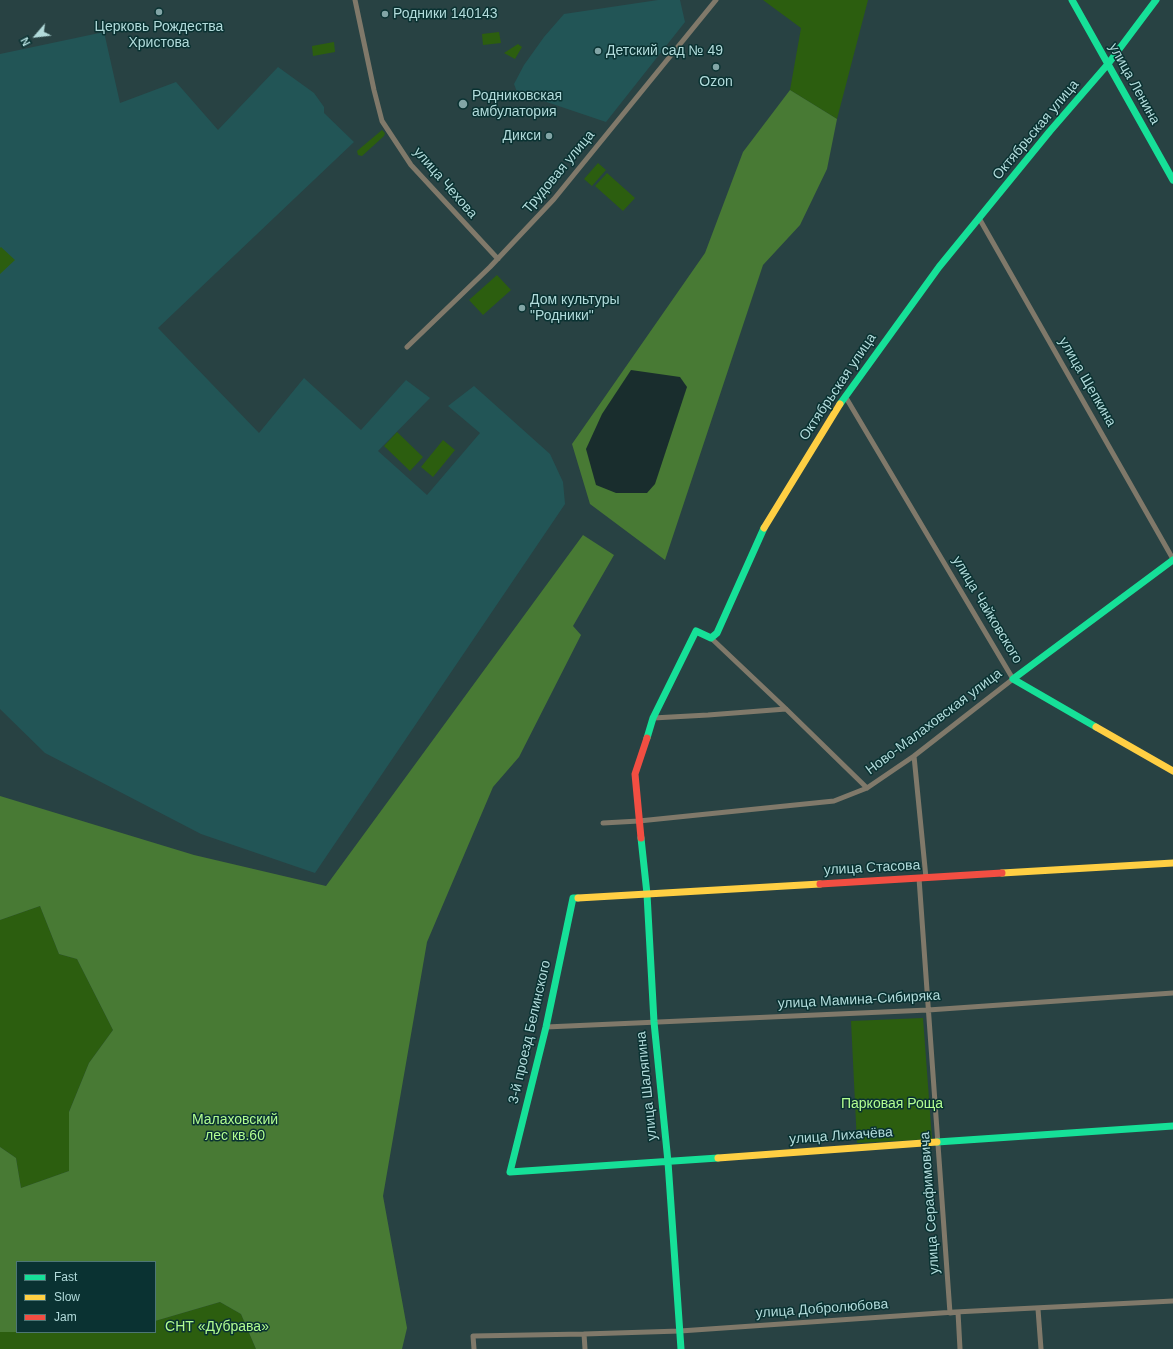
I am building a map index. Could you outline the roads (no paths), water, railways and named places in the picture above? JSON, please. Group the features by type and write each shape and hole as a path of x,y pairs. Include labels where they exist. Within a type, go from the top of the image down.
{"street":[{"name":"улица Чехова","path":"355,0 382,121 411,165 498,259"},
{"name":"Трудовая улица","path":"407,347 498,259 554,199 716,0"},
{"name":"улица Ленина","path":"1072,0 1173,180"},
{"name":"Октябрьская улица","path":"711,638 717,633 766,522 845,396 939,267 1050,131 1108,64 1156,0"},
{"name":"улица Щепкина","path":"979,218 1173,560"},
{"name":"улица Чайковского","path":"845,396 1013,679 1173,771"},
{"name":"Ново-Малаховская улица","path":"603,823 638,821 834,801 867,788 914,756 1013,679 1173,560"},
{"path":"638,821 635,774 653,718 696,632 711,638 867,788"},
{"path":"653,718 786,709"},
{"name":"улица Серафимовича","path":"914,756 923,878 928,1010 950,1313"},
{"name":"улица Шаляпина","path":"638,821 641,834 647,894 654,1022 668,1162 681,1349"},
{"name":"улица Стасова","path":"573,898 1173,863"},
{"name":"3-й проезд Белинского","path":"510,1172 546,1027 573,898"},
{"name":"улица Мамина-Сибиряка","path":"546,1027 928,1010 1173,993"},
{"name":"улица Лихачёва","path":"510,1172 1173,1126"},
{"name":"улица Добролюбова","path":"474,1349 473,1336 584,1334 680,1330 958,1312 1173,1301"},
{"path":"1038,1309 1041,1349"},
{"path":"958,1312 960,1349"},
{"path":"584,1334 585,1349"}],"place":[{"name":"Церковь Рождества Христова","path":"159,12"},
{"name":"Родники 140143","path":"385,14"},
{"name":"Детский сад № 49","path":"598,51"},
{"name":"Ozon","path":"716,67"},
{"name":"Родниковская амбулатория","path":"463,104"},
{"name":"Дикси","path":"549,136"},
{"name":"Дом культуры \"Родники\"","path":"522,308"}],"park label":[{"name":"Парковая Роща","path":"892,1104"},
{"name":"Малаховский лес кв.60","path":"235,1128"},
{"name":"СНТ «Дубрава»","path":"217,1327"}]}
